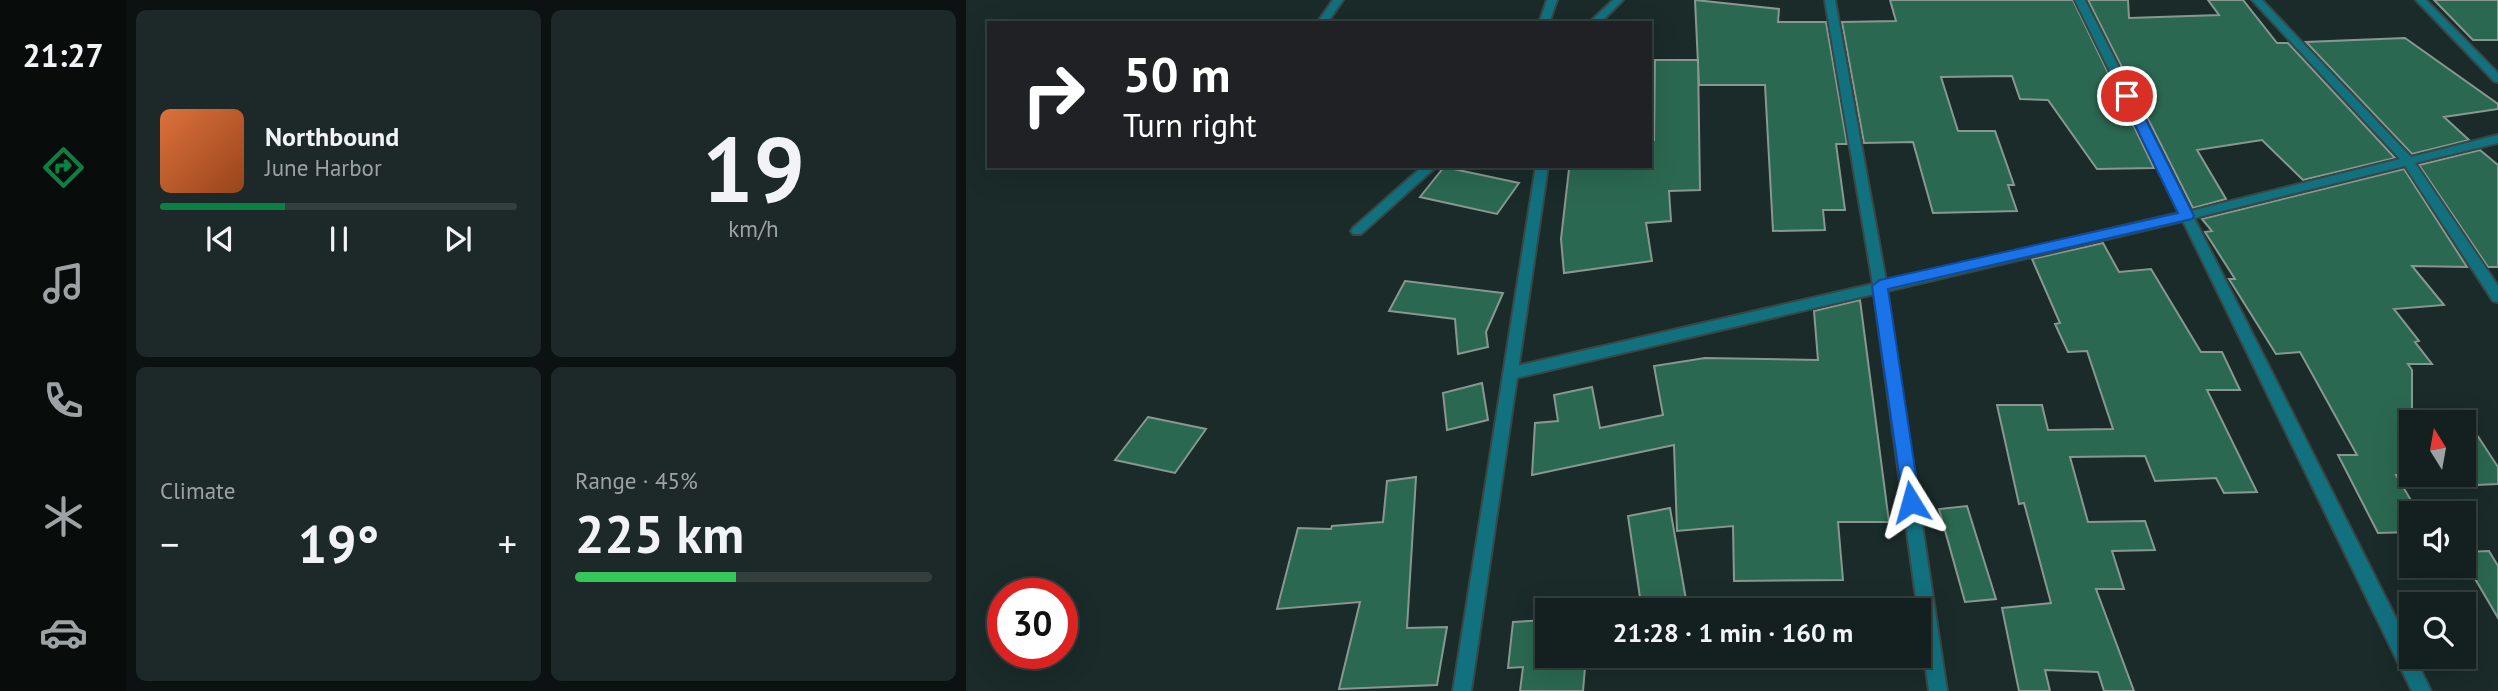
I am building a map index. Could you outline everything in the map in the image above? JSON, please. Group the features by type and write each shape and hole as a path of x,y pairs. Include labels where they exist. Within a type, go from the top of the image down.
{"street":[{"path":"1323,21 1338,0"},
{"path":"1545,21 1552,0"},
{"path":"1596,21 1618,0"},
{"path":"1830,0 1880,286 1938,691"},
{"path":"2080,0 2422,691"},
{"path":"2257,0 2407,160 2498,297"},
{"path":"2421,0 2498,79"},
{"path":"1511,373 2187,216 2498,139"},
{"path":"1357,231 1430,168"},
{"path":"1462,691 1542,168"}],"building":[{"path":"1695,0 1779,9 1778,22 1826,22 1847,144 1836,144 1845,210 1823,210 1825,230 1773,231 1765,85 1699,85"},
{"path":"1890,0 2073,0 2154,168 2097,169 2048,100 2020,99 2012,76 1941,77 1958,131 1995,131 2014,185 2008,185 2017,211 1933,213 1913,142 1864,143 1842,22 1896,21"},
{"path":"2088,0 2128,0 2129,18 2219,15 2208,0 2243,0 2277,43 2288,43 2395,158 2303,180 2262,140 2197,150 2226,199 2193,208"},
{"path":"2434,0 2498,0 2498,40 2473,40"},
{"path":"2405,38 2498,104 2498,109 2444,117 2469,140 2412,154 2306,42"},
{"path":"1655,60 1698,60 1700,190 1669,191 1671,221 1646,223 1652,261 1564,273 1561,239 1569,169 1652,168"},
{"path":"2480,150 2498,165 2498,267 2488,267 2419,165"},
{"path":"1443,168 1519,183 1497,214 1420,197"},
{"path":"2404,169 2467,267 2412,266 2444,305 2394,309 2419,341 2415,342 2432,364 2408,364 2412,370 2412,410 2399,410 2399,475 2396,475 2399,487 2403,487 2411,501 2399,501 2399,532 2378,533 2338,455 2357,455 2300,352 2276,354 2229,279 2235,279 2205,232 2212,231 2202,219"},
{"path":"2103,243 2119,272 2151,269 2201,352 2222,352 2240,390 2207,390 2257,492 2224,493 2216,478 2155,481 2145,456 2070,457 2088,522 2145,521 2155,550 2112,551 2124,589 2096,589 2134,691 2104,691 2098,672 2045,670 2050,691 2019,691 2002,608 2051,603 2024,503 2019,504 1997,405 2042,405 2048,430 2113,429 2087,351 2068,352 2055,324 2060,323 2032,259"},
{"path":"1405,281 1503,293 1486,332 1488,347 1458,354 1455,319 1389,311"},
{"path":"1860,300 1889,522 1838,522 1843,580 1734,581 1733,526 1677,531 1674,445 1532,475 1535,423 1558,421 1554,395 1592,387 1600,428 1663,415 1654,366 1705,358 1818,360 1814,311"},
{"path":"1482,383 1488,420 1447,430 1443,393"},
{"path":"1148,417 1206,429 1175,473 1115,460"},
{"path":"2476,433 2498,467 2498,484 2476,485"},
{"path":"1416,477 1407,628 1447,627 1437,685 1339,689 1360,602 1277,609 1298,528 1331,529 1332,526 1383,522 1387,481"},
{"path":"1967,506 1996,599 1965,602 1939,509"},
{"path":"1670,508 1686,598 1640,598 1628,516"},
{"path":"2489,551 2498,566 2498,618 2475,578 2476,552"},
{"path":"1535,621 1535,668 1585,668 1583,691 1520,691 1523,667 1508,668 1513,622"}],"route":[{"path":"1911,502 1880,286 2187,216 2127,96"}]}
